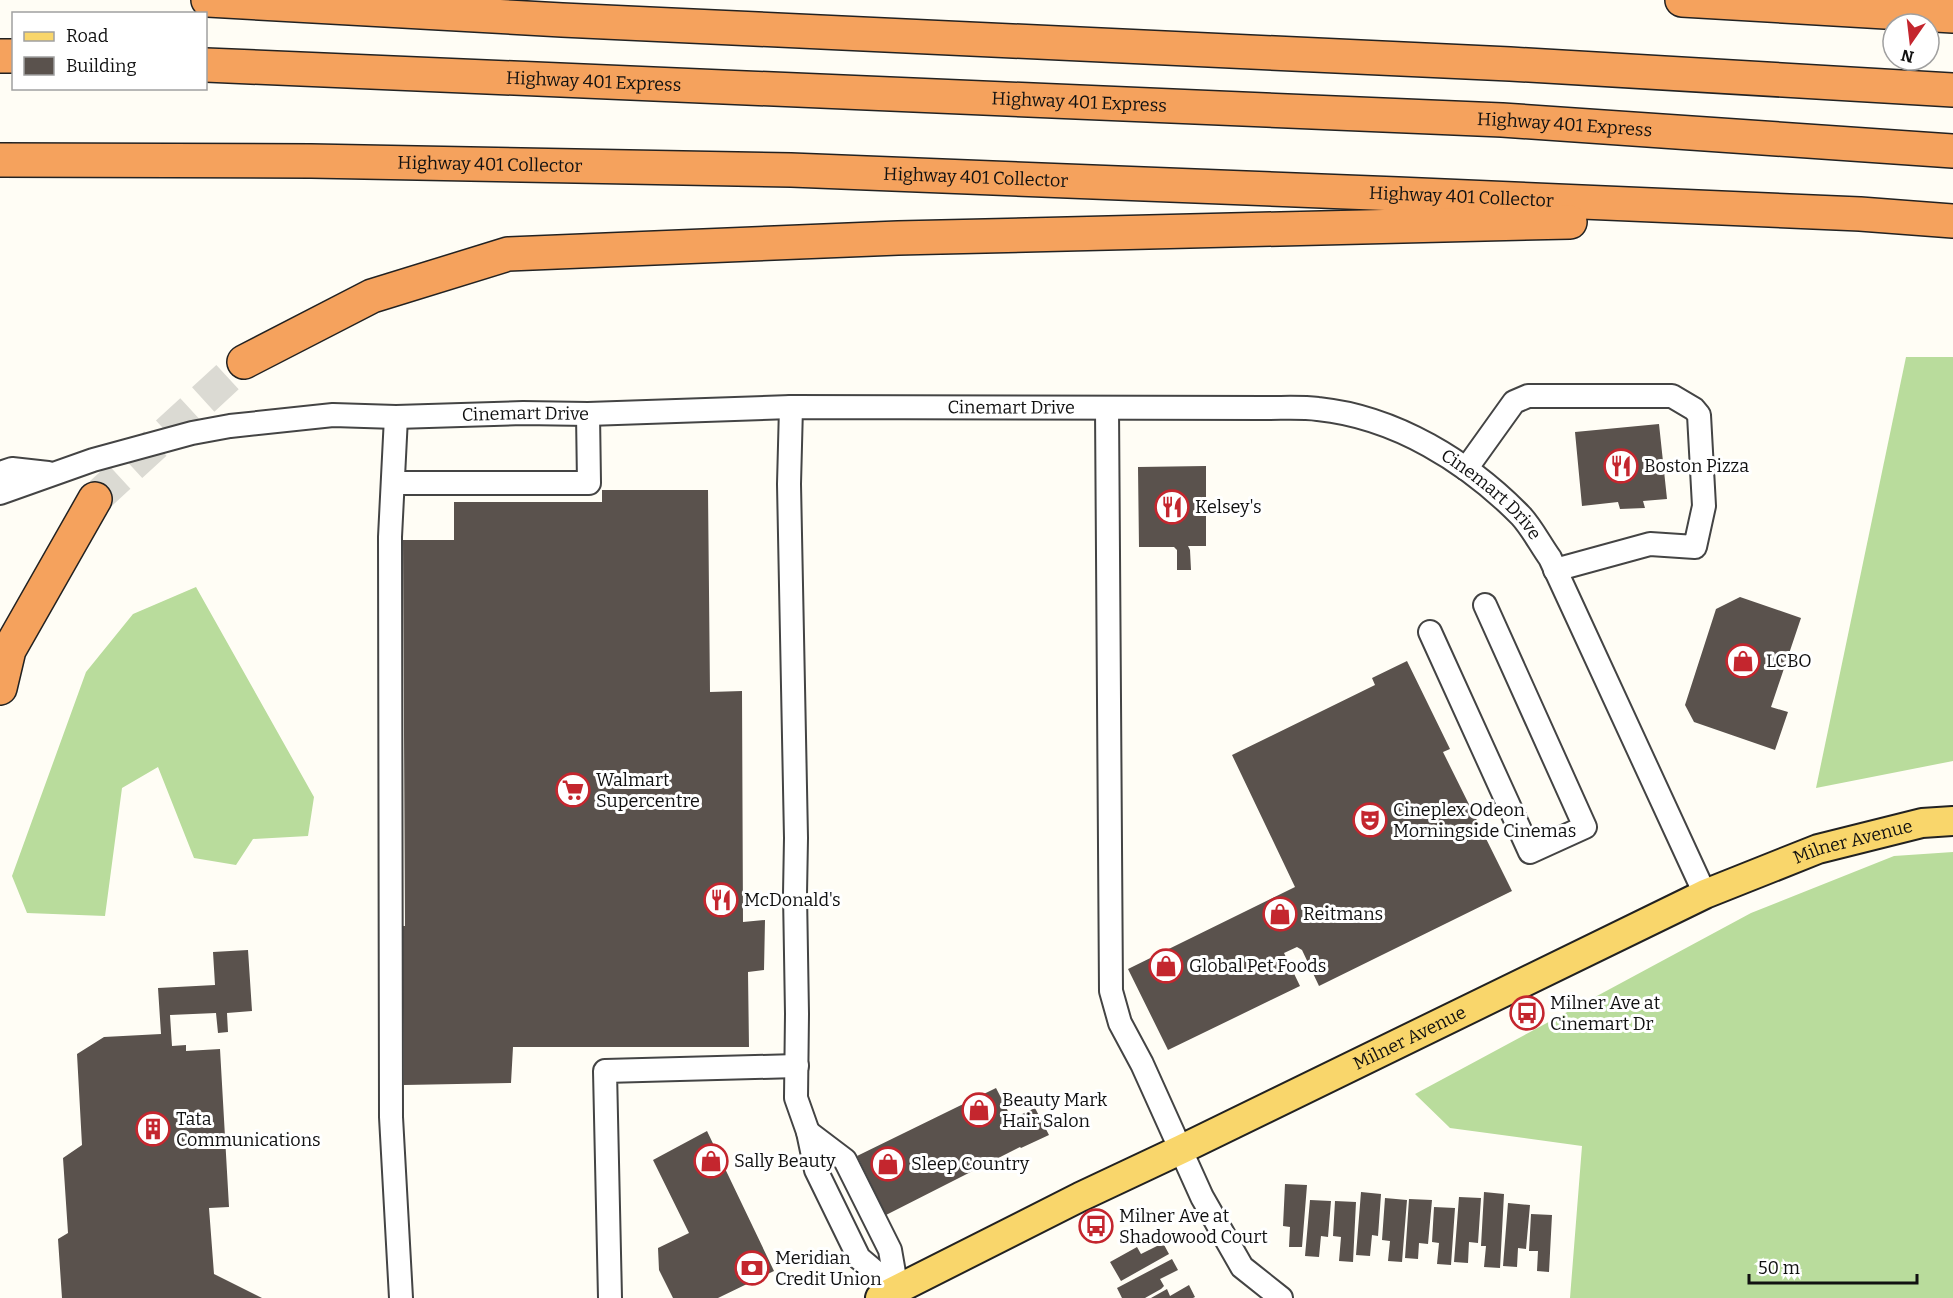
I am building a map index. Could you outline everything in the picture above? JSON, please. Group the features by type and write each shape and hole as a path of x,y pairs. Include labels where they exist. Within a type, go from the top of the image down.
{"highway":[{"path":"208,0 585,21 1510,64 1953,90"},
{"path":"1682,0 1953,16"},
{"name":"Highway 401 Express","path":"207,65 1490,120 1953,151"},
{"name":"Highway 401 Collector","path":"0,160 299,161 791,170 1860,214 1953,221"},
{"path":"244,362 372,296 508,254 898,238 1860,214"},
{"path":"0,688 9,650 95,499"}],"main road":[{"name":"Milner Avenue","path":"892,1295 1080,1197 1705,894 1818,849 1922,823 1953,821"}],"street":[{"path":"1466,469 1514,402 1528,396 1672,396 1694,409 1699,415 1704,506 1695,547 1650,544 1555,570"},
{"name":"Cinemart Drive","path":"0,493 93,460 192,433 230,426 333,415 396,417 588,414 791,407 1319,409 1369,420 1428,444 1478,476 1522,518 1550,558 1705,894"},
{"path":"791,407 789,484 796,838 796,1098 808,1132 816,1170 859,1258 892,1295"},
{"path":"1107,408 1112,991 1120,1023 1182,1149 1202,1197 1242,1268 1281,1298"},
{"path":"394,483 589,483 588,414"},
{"path":"396,417 390,537 391,1117 401,1298"},
{"name":"Cinemart Drive","path":"0,473 12,469 56,474"},
{"path":"1431,632 1530,852 1585,827 1485,605"},
{"path":"610,1298 605,1071 797,1066"},
{"path":"808,1132 845,1160 890,1250 892,1295"}],"green space":[{"path":"1906,357 1953,357 1953,761 1816,788"},
{"path":"196,587 314,797 308,836 253,839 236,865 194,858 158,767 122,788 105,916 27,913 12,876 86,672 133,614"},
{"path":"1953,852 1953,1298 1570,1298 1582,1146 1450,1128 1415,1094 1751,913 1894,856"}],"building":[{"name":"Boston Pizza","path":"1659,424 1667,499 1643,501 1645,508 1620,509 1618,502 1582,506 1575,432"},
{"name":"Kelsey's","path":"1206,466 1206,546 1188,546 1191,570 1177,570 1177,550 1174,547 1139,547 1138,467"},
{"name":"Walmart Supercentre","path":"602,490 708,490 710,692 742,691 743,922 765,920 764,970 748,972 749,1047 513,1047 511,1083 404,1085 403,540 454,540 454,502 602,502"},
{"name":"LCBO","path":"1740,597 1801,618 1771,707 1788,712 1775,750 1694,722 1685,705 1716,609"},
{"name":"Cineplex Odeon Morningside Cinemas","path":"1407,661 1450,749 1443,752 1512,891 1319,986 1302,950 1297,947 1284,953 1300,986 1168,1050 1128,969 1295,887 1232,755 1375,685 1372,678"},
{"name":"Tata Communications","path":"248,950 252,1011 227,1013 228,1032 218,1033 216,1013 170,1015 172,1046 186,1045 186,1051 220,1049 229,1207 209,1208 214,1274 262,1298 62,1298 58,1239 68,1233 63,1158 82,1145 77,1054 104,1037 161,1034 158,988 215,985 213,952"},
{"path":"996,1088 1012,1119 1035,1108 1049,1135 1020,1147 886,1215 857,1156"},
{"path":"707,1131 774,1271 718,1298 673,1298 659,1270 658,1248 689,1233 653,1160"},
{"path":"1285,1184 1307,1185 1302,1247 1289,1247 1290,1227 1283,1226"},
{"path":"1361,1192 1381,1194 1378,1236 1372,1235 1370,1256 1356,1255"},
{"path":"1484,1192 1504,1194 1500,1268 1484,1267 1486,1246 1481,1246"},
{"path":"1459,1197 1481,1198 1478,1243 1469,1242 1468,1263 1454,1262"},
{"path":"1385,1198 1407,1200 1402,1262 1388,1261 1390,1241 1382,1240"},
{"path":"1409,1199 1432,1200 1428,1244 1419,1243 1418,1259 1405,1258"},
{"path":"1310,1200 1331,1201 1328,1237 1321,1236 1319,1257 1305,1256"},
{"path":"1335,1201 1356,1202 1353,1262 1339,1261 1341,1237 1333,1236"},
{"path":"1508,1203 1530,1205 1526,1249 1518,1248 1517,1267 1503,1266"},
{"path":"1434,1207 1455,1208 1451,1265 1437,1264 1439,1243 1432,1242"},
{"path":"1531,1214 1552,1215 1549,1272 1537,1271 1538,1251 1529,1251"},
{"path":"1163,1243 1169,1254 1121,1281 1110,1262 1137,1247 1141,1254"},
{"path":"1172,1259 1178,1270 1160,1279 1164,1286 1161,1289 1145,1298 1122,1298 1117,1288"},
{"path":"1189,1285 1195,1297 1193,1298 1151,1298 1167,1289 1170,1296"}],"tunnel":[{"path":"95,499 244,362"}],"place":[{"name":"Boston Pizza","path":"1621,466"},
{"name":"Kelsey's","path":"1172,507"},
{"name":"LCBO","path":"1743,661"},
{"name":"Walmart Supercentre","path":"573,790"},
{"name":"Cineplex Odeon Morningside Cinemas","path":"1370,820"},
{"name":"McDonald's","path":"721,900"},
{"name":"Reitmans","path":"1280,914"},
{"name":"Global Pet Foods","path":"1166,966"},
{"name":"Milner Ave at Cinemart Dr","path":"1527,1013"},
{"name":"Beauty Mark Hair Salon","path":"979,1110"},
{"name":"Tata Communications","path":"153,1129"},
{"name":"Sally Beauty","path":"711,1161"},
{"name":"Sleep Country","path":"888,1164"},
{"name":"Milner Ave at Shadowood Court","path":"1096,1226"},
{"name":"Meridian Credit Union","path":"752,1268"}]}
